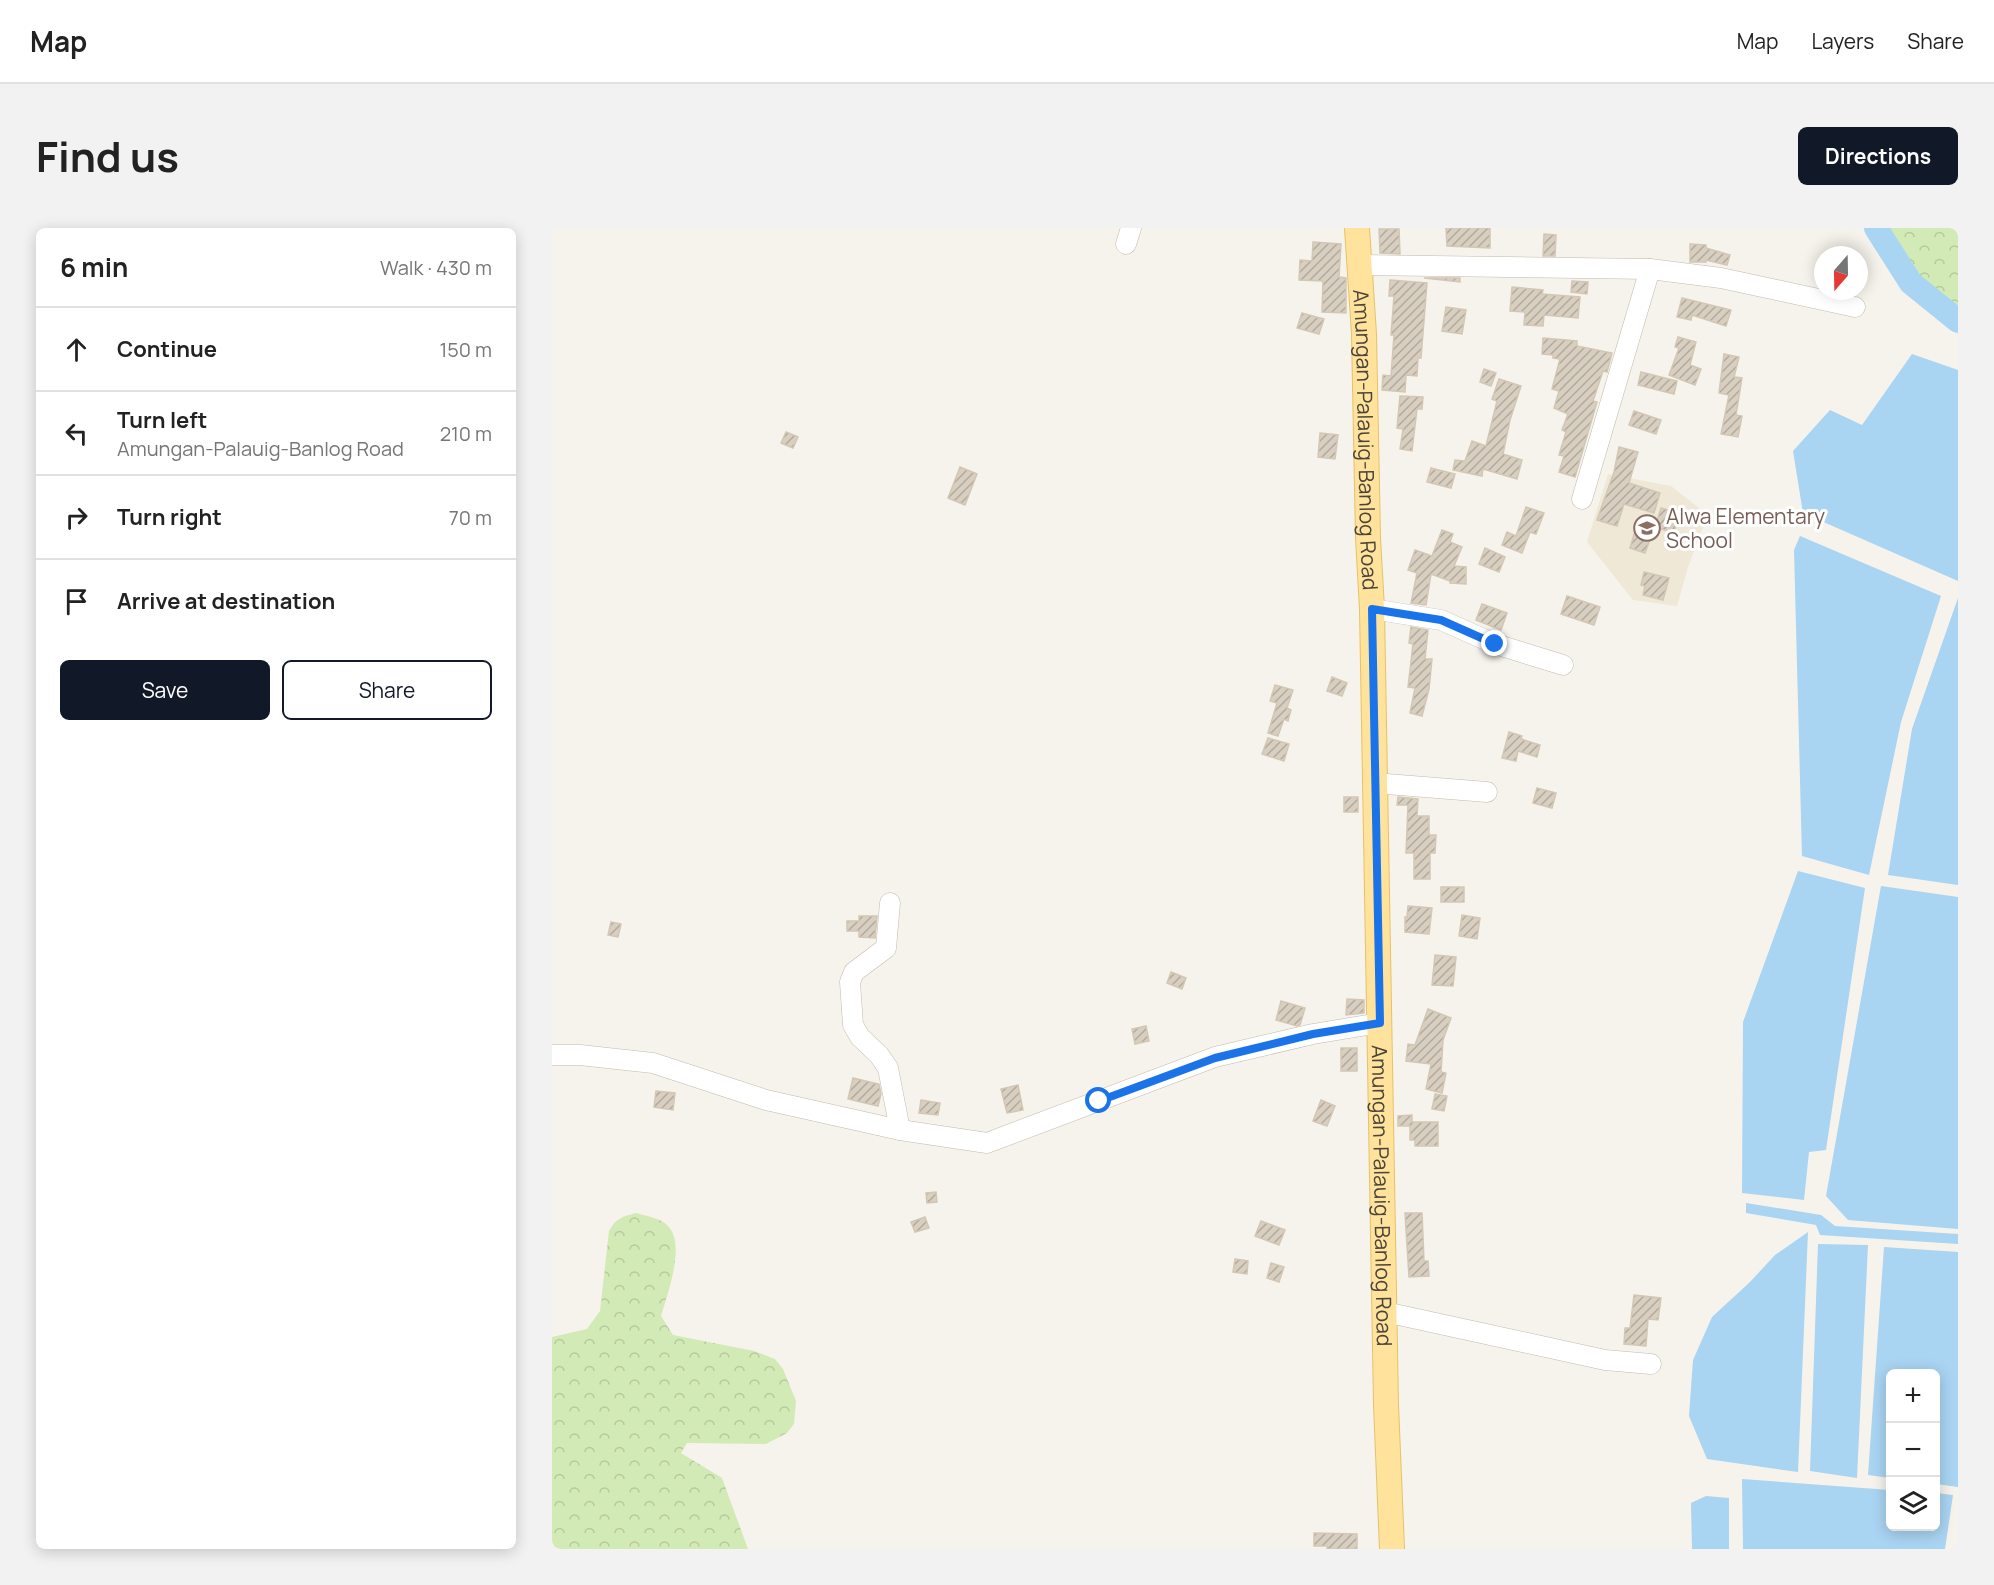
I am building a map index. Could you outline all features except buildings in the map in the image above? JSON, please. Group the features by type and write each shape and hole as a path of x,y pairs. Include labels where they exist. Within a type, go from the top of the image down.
{"main road":[{"name":"Amungan-Palauig-Banlog Road","path":"1357,228 1364,334 1368,538 1372,609 1385,1312 1392,1549"}],"street":[{"path":"1359,265 1650,269 1720,278 1855,307"},
{"path":"1582,499 1650,269"},
{"path":"1372,609 1441,620 1495,644 1563,665"},
{"path":"1374,783 1487,792"},
{"path":"890,903 886,948 854,972 850,982 853,1025 860,1037 879,1055 888,1068 900,1130"},
{"path":"552,1055 580,1054 653,1063 766,1100 900,1130 987,1143 1215,1058 1313,1034 1380,1023"},
{"path":"1385,1312 1605,1360 1652,1364"}],"shaded area":[{"name":"Alwa Elementary School","path":"1608,474 1671,486 1708,515 1688,567 1677,606 1633,600 1587,542"}],"green space":[{"path":"1876,228 1958,228 1958,321 1911,283"},
{"path":"636,1213 661,1221 673,1233 674,1269 661,1316 673,1335 754,1351 775,1359 783,1369 796,1401 794,1424 787,1433 766,1444 687,1443 681,1453 722,1478 748,1549 552,1549 552,1337 587,1329 600,1311 609,1231 620,1219"}],"water":[{"path":"1912,354 1958,370 1958,581 1803,513 1793,451 1830,410 1862,425"},
{"path":"1800,536 1941,596 1901,722 1869,875 1802,856 1794,550"},
{"path":"1958,598 1958,885 1888,875 1912,729"},
{"path":"1798,871 1865,888 1826,1150 1809,1152 1804,1200 1742,1193 1743,1022"},
{"path":"1881,886 1958,897 1958,1229 1848,1220 1826,1196"},
{"path":"1746,1203 1821,1215 1835,1226 1958,1234 1958,1244 1820,1235 1816,1225 1746,1213"},
{"path":"1808,1232 1798,1472 1707,1459 1689,1416 1693,1360 1712,1317 1775,1255"},
{"path":"1818,1244 1868,1245 1857,1478 1810,1471"},
{"path":"1884,1247 1958,1252 1958,1487 1940,1485 1940,1369 1886,1369 1886,1477 1868,1475"},
{"path":"1742,1479 1886,1490 1886,1531 1940,1531 1940,1493 1953,1495 1945,1549 1743,1549"},
{"path":"1706,1496 1729,1498 1729,1549 1692,1549 1691,1503"}],"waterway":[{"path":"1876,228 1911,283 1958,321"}],"place":[{"name":"Alwa Elementary School","path":"1647,528"}],"route":[{"path":"1099,1101 1215,1058 1313,1034 1380,1023 1372,609 1441,620 1495,644"}]}
